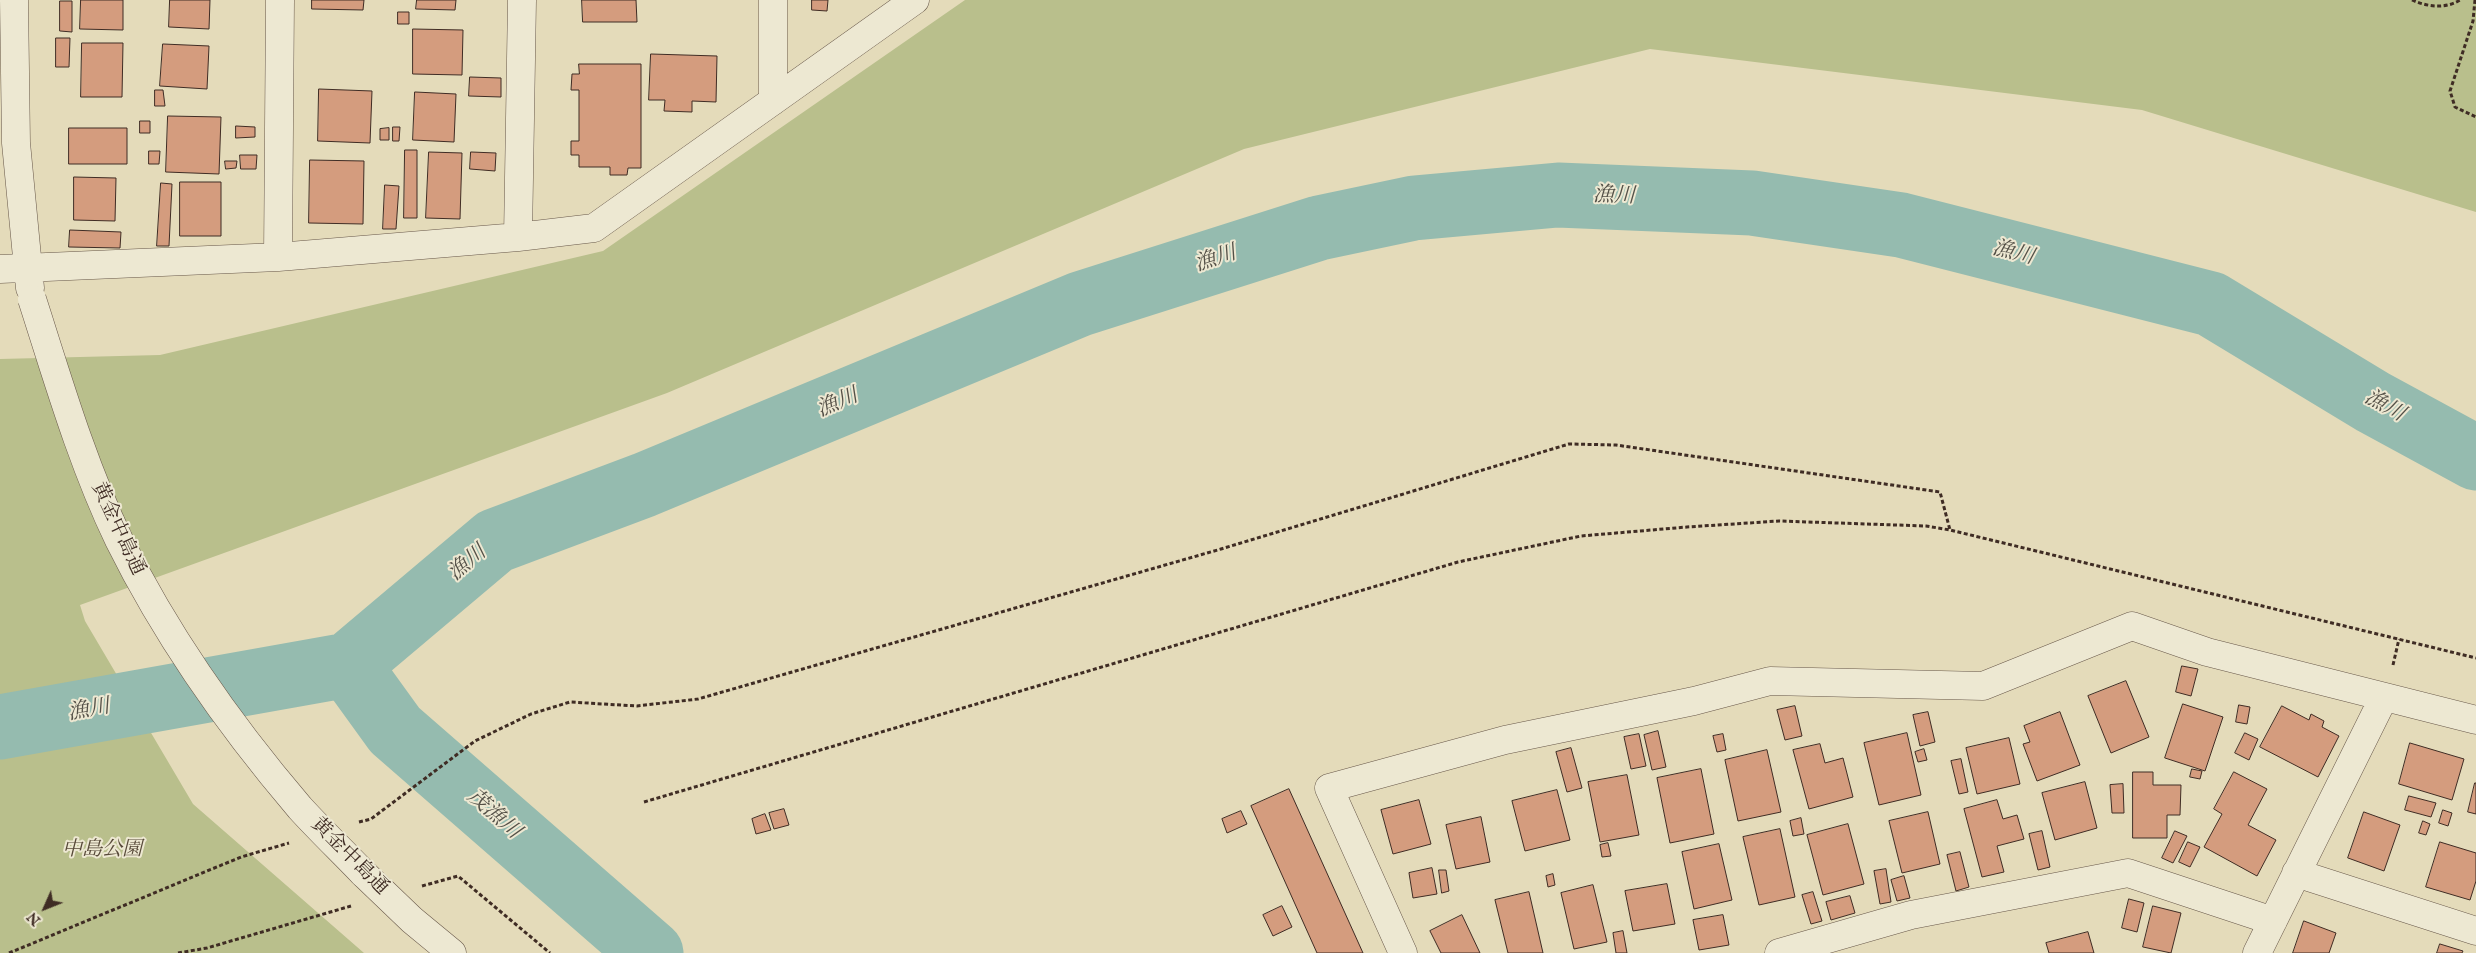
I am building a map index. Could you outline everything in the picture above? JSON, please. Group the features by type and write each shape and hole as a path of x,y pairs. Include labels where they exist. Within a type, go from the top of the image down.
{"street":[{"name":"黄金中島通","path":"14,0 16,142 27,269 32,299 64,401 97,488 119,539 145,588 219,707 302,809 363,873 412,920 452,953"},
{"path":"278,257 280,0"},
{"path":"518,237 522,0"},
{"path":"773,0 773,101"},
{"path":"0,269 278,257 518,237 594,228 915,0"},
{"path":"1404,953 1329,788 1505,740 1694,701 1770,681 1983,686 2132,626 2207,652 2476,720"},
{"path":"2257,953 2384,697"},
{"path":"1779,953 1911,915 2128,873 2273,921"},
{"path":"2296,873 2476,931"}],"path":[{"path":"2412,0 2424,6 2452,5 2460,0"},
{"path":"2475,0 2473,21 2450,91 2455,107 2476,117"},
{"path":"352,824 371,819 475,741 531,714 570,702 637,706 698,699 1221,549 1569,444 1616,445 1940,492 1950,530"},
{"path":"644,802 1458,562 1581,536 1779,521 1926,526 1950,530 2476,658"},
{"path":"9,953 241,857 297,840"}],"green space":[{"name":"中島公園","path":"965,0 2476,0 2476,212 2142,110 1650,49 1244,149 667,393 80,605 85,621 193,804 364,953 0,953 0,359 160,355 603,251"}],"building":[{"path":"81,0 123,0 123,30 80,29"},
{"path":"170,0 210,0 209,29 169,27"},
{"path":"312,0 364,0 363,10 312,9"},
{"path":"417,0 456,0 455,10 416,9"},
{"path":"582,0 636,0 637,22 583,22"},
{"path":"812,0 828,0 827,11 812,10"},
{"path":"60,1 72,1 72,32 60,31"},
{"path":"398,12 409,12 409,24 398,24"},
{"path":"413,29 463,30 462,75 413,74"},
{"path":"56,38 70,38 69,67 56,67"},
{"path":"82,43 123,43 122,97 81,97"},
{"path":"163,44 209,46 207,89 160,86"},
{"path":"651,54 717,56 716,102 692,101 692,112 664,111 665,100 649,100"},
{"path":"579,64 641,64 641,168 628,168 627,175 610,175 610,167 579,167 579,155 571,155 571,141 579,141 579,90 571,90 572,74 579,74"},
{"path":"470,77 501,78 501,97 469,96"},
{"path":"319,89 372,91 370,143 318,141"},
{"path":"155,90 163,90 165,106 155,106"},
{"path":"415,92 456,94 454,142 413,140"},
{"path":"168,116 221,117 219,174 166,172"},
{"path":"140,121 150,121 150,133 140,133"},
{"path":"236,126 255,127 255,137 236,138"},
{"path":"393,127 400,127 399,141 393,141"},
{"path":"69,128 127,128 127,164 69,164"},
{"path":"389,128 389,140 380,140 380,129"},
{"path":"405,150 417,150 417,218 404,218"},
{"path":"149,151 160,151 159,164 149,164"},
{"path":"429,152 462,153 460,219 426,218"},
{"path":"471,152 496,153 495,171 470,169"},
{"path":"240,155 257,155 256,169 241,169"},
{"path":"310,160 364,161 363,224 309,223"},
{"path":"225,161 237,161 236,168 226,169"},
{"path":"74,177 116,178 115,221 74,220"},
{"path":"180,182 221,182 221,236 180,236"},
{"path":"161,183 172,184 169,246 157,246"},
{"path":"385,185 399,186 396,229 383,229"},
{"path":"70,230 121,232 120,248 69,247"},
{"path":"2182,666 2198,669 2191,696 2176,692"},
{"path":"2126,681 2149,737 2111,753 2088,696"},
{"path":"2183,704 2223,717 2205,771 2165,758"},
{"path":"2239,705 2250,707 2247,724 2236,722"},
{"path":"1795,706 1802,736 1785,740 1777,710"},
{"path":"2282,706 2309,720 2311,714 2324,721 2322,727 2339,736 2318,777 2260,747"},
{"path":"1928,712 1935,742 1920,746 1913,715"},
{"path":"2060,712 2080,765 2037,781 2023,744 2030,742 2024,726"},
{"path":"1658,731 1666,767 1652,770 1644,735"},
{"path":"1907,733 1921,795 1879,805 1864,743"},
{"path":"2245,733 2258,739 2249,760 2235,753"},
{"path":"1639,734 1646,766 1631,769 1624,737"},
{"path":"1723,734 1726,750 1717,752 1713,736"},
{"path":"2009,738 2020,784 1977,794 1966,748"},
{"path":"2410,743 2464,759 2452,800 2399,784"},
{"path":"1820,744 1825,763 1843,758 1853,797 1809,809 1793,750"},
{"path":"1571,748 1582,788 1567,792 1556,752"},
{"path":"1924,749 1927,760 1918,762 1915,752"},
{"path":"1767,750 1781,812 1738,821 1725,760"},
{"path":"1961,759 1968,792 1959,794 1951,761"},
{"path":"1701,769 1714,834 1670,843 1657,778"},
{"path":"2192,769 2202,771 2200,779 2190,777"},
{"path":"2133,772 2153,772 2153,785 2181,785 2180,815 2167,815 2167,838 2133,838"},
{"path":"2234,772 2267,789 2248,825 2276,840 2257,876 2204,847 2222,814 2214,809"},
{"path":"1627,775 1639,835 1600,842 1588,782"},
{"path":"2085,782 2097,828 2055,840 2042,793"},
{"path":"2476,783 2476,814 2468,812"},
{"path":"2123,784 2124,813 2112,813 2110,785"},
{"path":"1289,789 1363,953 1317,953 1251,806"},
{"path":"1557,790 1570,840 1525,851 1512,801"},
{"path":"2409,796 2436,803 2431,817 2405,810"},
{"path":"1419,800 1431,844 1393,854 1381,810"},
{"path":"1997,800 2003,819 2017,815 2024,839 1997,846 2004,872 1982,877 1964,809"},
{"path":"784,809 789,825 774,829 769,813"},
{"path":"2443,810 2452,813 2448,826 2439,823"},
{"path":"1241,811 1247,824 1227,833 1222,819"},
{"path":"1928,812 1940,864 1902,873 1889,821"},
{"path":"2364,812 2400,825 2384,871 2348,858"},
{"path":"765,814 771,830 756,834 752,819"},
{"path":"1481,817 1490,862 1456,869 1446,825"},
{"path":"1801,818 1804,834 1793,836 1790,821"},
{"path":"2423,821 2430,824 2426,835 2419,833"},
{"path":"1848,824 1864,884 1823,895 1807,835"},
{"path":"1780,829 1795,897 1759,905 1743,837"},
{"path":"2042,831 2050,867 2038,870 2029,834"},
{"path":"2175,831 2187,836 2173,863 2162,858"},
{"path":"2188,842 2200,847 2190,867 2179,862"},
{"path":"2440,842 2476,853 2476,881 2470,900 2426,887"},
{"path":"1608,843 1611,856 1602,857 1600,845"},
{"path":"1719,844 1732,900 1694,909 1682,852"},
{"path":"1960,852 1969,887 1956,891 1947,855"},
{"path":"1432,868 1437,894 1413,898 1409,873"},
{"path":"1886,869 1891,902 1880,904 1874,871"},
{"path":"1439,870 1446,870 1449,891 1442,893"},
{"path":"1553,874 1555,885 1548,887 1546,876"},
{"path":"1904,876 1910,898 1897,901 1891,880"},
{"path":"1667,884 1675,924 1633,931 1625,891"},
{"path":"1593,885 1607,942 1574,949 1561,893"},
{"path":"1529,892 1543,953 1508,953 1495,900"},
{"path":"1813,892 1822,921 1811,924 1802,895"},
{"path":"1850,896 1855,913 1831,920 1826,902"},
{"path":"2129,899 2144,903 2137,932 2122,928"},
{"path":"1282,906 1292,927 1273,936 1263,915"},
{"path":"2153,906 2181,913 2171,953 2143,947"},
{"path":"1462,915 1480,953 1441,953 1430,931"},
{"path":"1723,915 1729,945 1699,950 1693,920"},
{"path":"2304,921 2336,933 2329,953 2293,953"},
{"path":"1623,931 1627,953 1616,953 1613,933"},
{"path":"2088,932 2094,953 2049,953 2046,943"},
{"path":"2440,944 2463,951 2462,953 2437,953"}],"waterway":[{"name":"漁川","path":"0,727 348,665 495,541 644,485 1080,304 1319,228 1414,208 1558,195 1752,203 1901,225 2211,304 2373,402 2476,458"},
{"name":"茂漁川","path":"348,665 395,730 651,953"}]}
